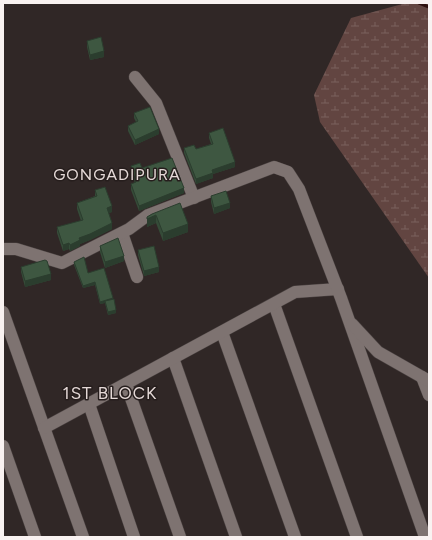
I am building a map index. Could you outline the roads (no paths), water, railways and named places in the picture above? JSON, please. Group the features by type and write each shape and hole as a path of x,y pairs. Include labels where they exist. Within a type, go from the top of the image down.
{"street":[{"path":"135,78 156,103 194,198"},
{"path":"3,249 16,249 62,263 122,233 148,215 274,167 288,172 299,189 338,289 425,537"},
{"path":"122,233 137,277"},
{"path":"44,428 296,292 338,289"},
{"path":"274,304 357,537"},
{"path":"3,312 83,537"},
{"path":"349,320 378,352 426,379 429,395"},
{"path":"222,332 295,537"},
{"path":"173,358 236,537"},
{"path":"126,384 180,537"},
{"path":"89,404 134,537"},
{"path":"3,446 35,537"}],"waterway":[{"path":"419,3 429,7"}],"district":[{"name":"GONGADIPURA","path":"117,174"},
{"name":"1ST BLOCK","path":"110,393"}]}
